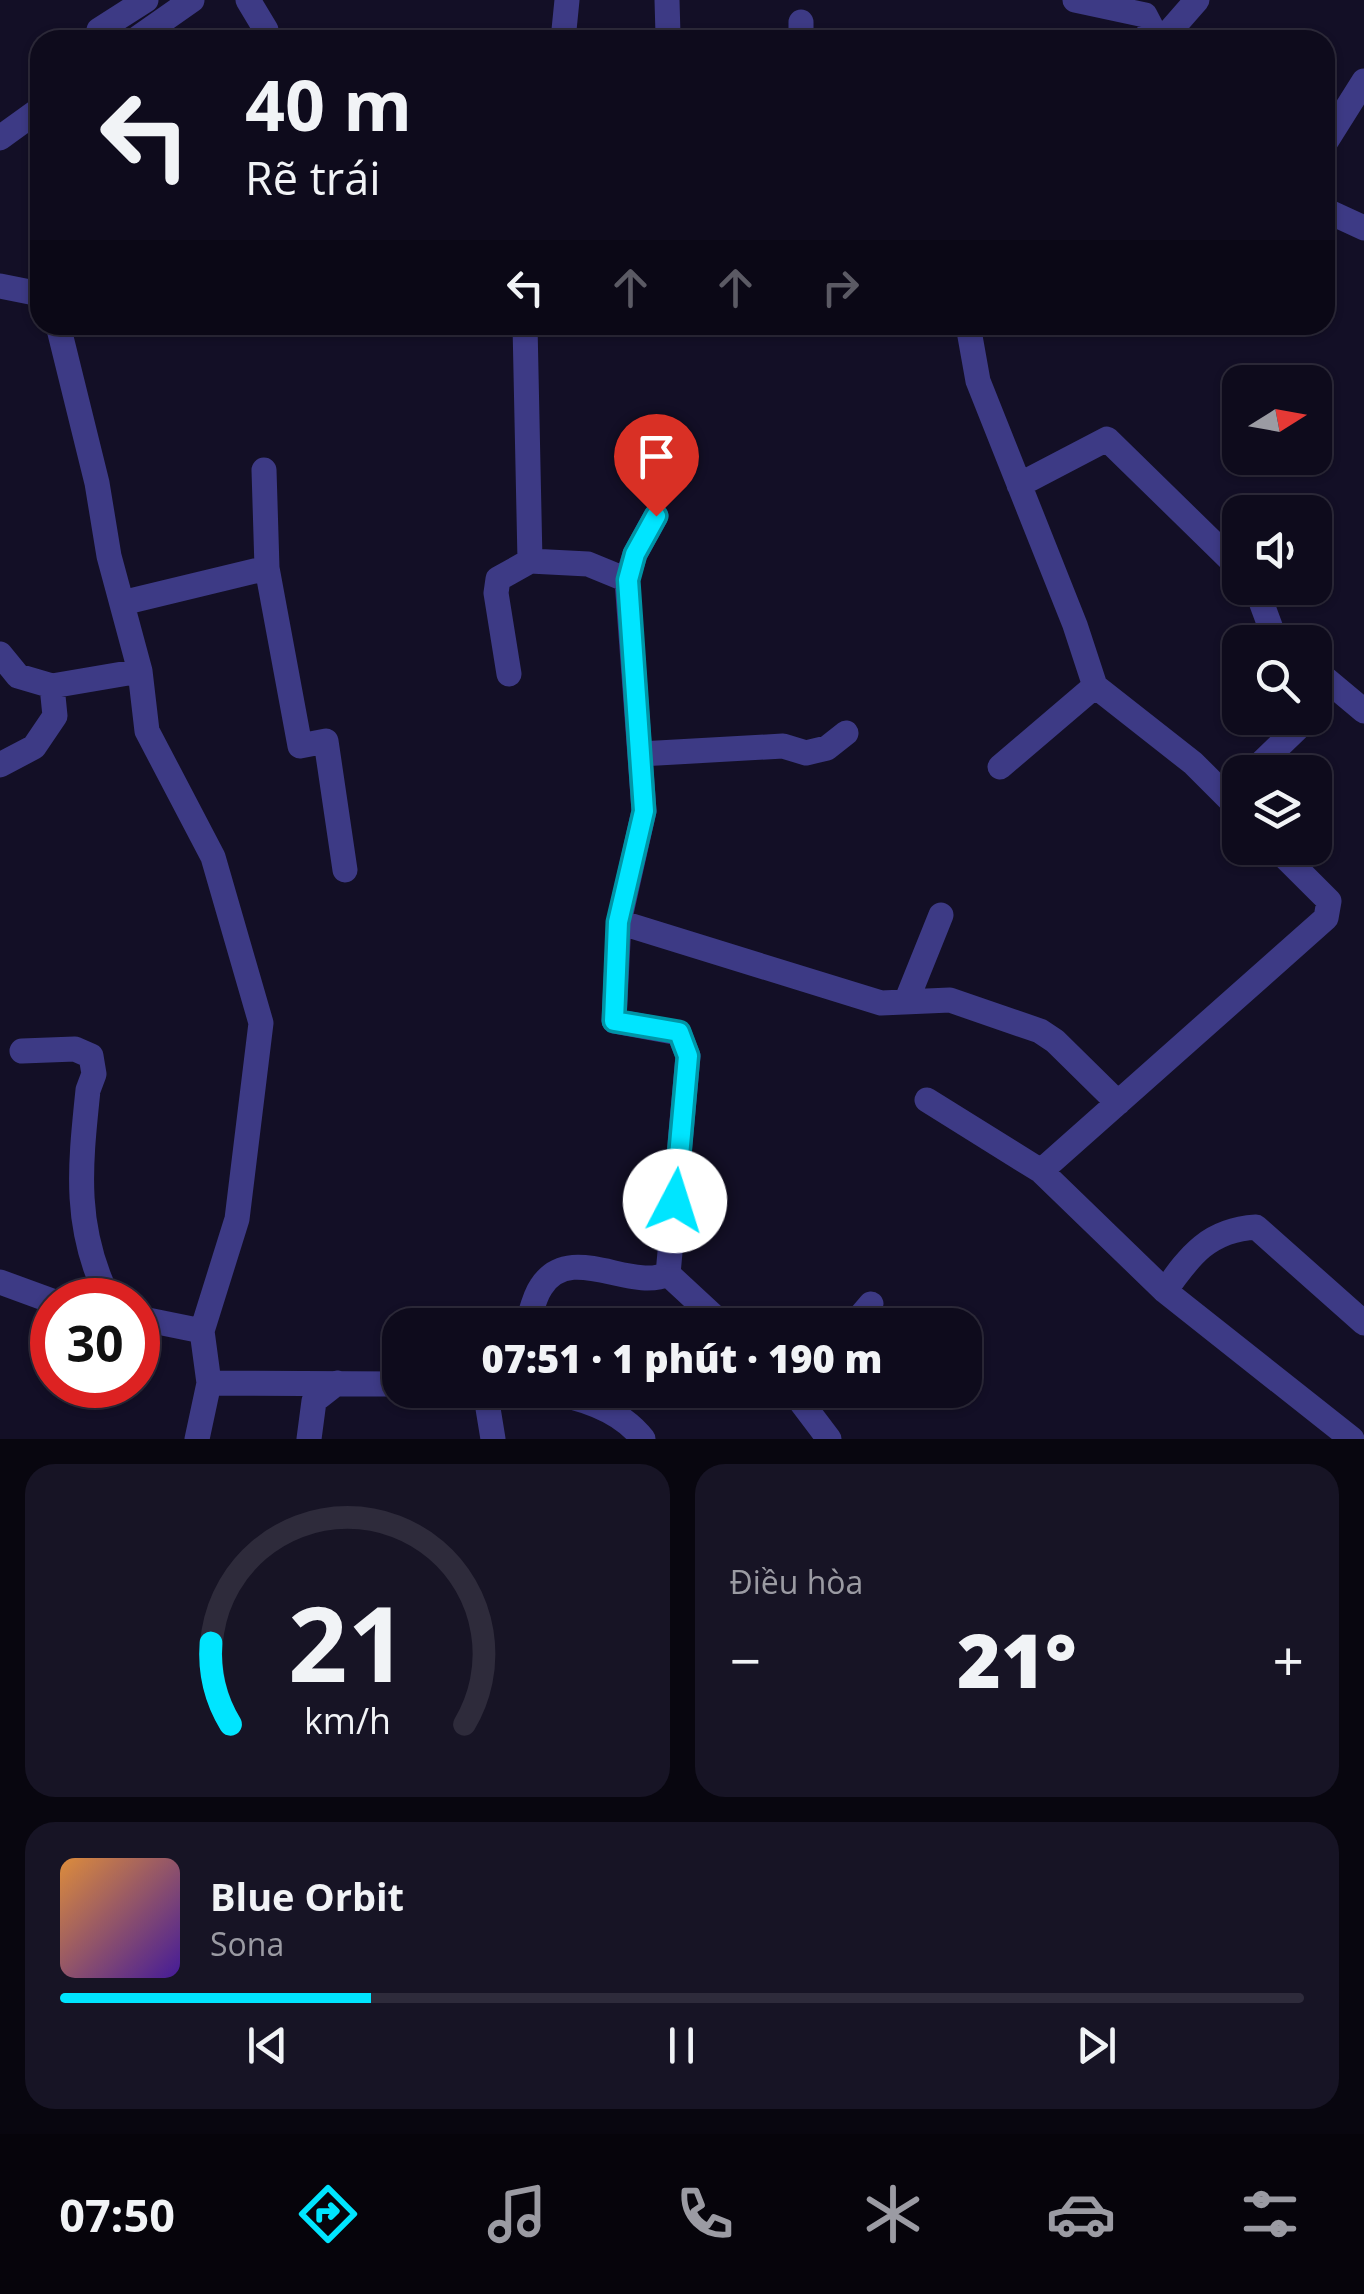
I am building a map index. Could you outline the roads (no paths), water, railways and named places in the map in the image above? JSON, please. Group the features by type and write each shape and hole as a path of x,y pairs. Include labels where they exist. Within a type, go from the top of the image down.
{"street":[{"path":"99,30 146,0"},
{"path":"149,30 192,0"},
{"path":"248,0 266,30"},
{"path":"564,30 567,0"},
{"path":"667,0 668,30"},
{"path":"1075,0 1145,15 1154,30"},
{"path":"1169,30 1197,0"},
{"path":"1335,127 1364,82"},
{"path":"0,138 30,116"},
{"path":"1335,215 1364,228"},
{"path":"0,286 30,292"},
{"path":"60,335 97,483 109,556 140,670 147,730 212,857 261,1023 237,1219 202,1331 209,1383 197,1439"},
{"path":"525,335 530,562"},
{"path":"970,335 978,381 1075,624 1095,686 1222,786"},
{"path":"1019,485 1107,440 1222,551"},
{"path":"264,470 267,568 300,746 326,741 345,870"},
{"path":"656,516 635,554 628,580 644,811 618,922 614,1021 679,1032 688,1056 668,1274"},
{"path":"509,674 496,593 498,579 530,562 588,564 628,580"},
{"path":"122,603 267,568"},
{"path":"0,654 18,676 52,686 140,670"},
{"path":"1332,684 1364,711"},
{"path":"0,765 34,746 55,716 52,686"},
{"path":"1000,767 1095,686"},
{"path":"1332,693 1337,688"},
{"path":"640,754 783,746 806,753 827,748 846,733"},
{"path":"1270,755 1290,735"},
{"path":"1041,1171 1326,918 1329,901 1293,865"},
{"path":"906,1002 941,915"},
{"path":"618,922 881,1003 950,1000 1040,1031 1055,1040 1118,1103"},
{"path":"22,1051 75,1049 92,1056 94,1074 88,1090 80,1199 101,1278"},
{"path":"927,1100 1041,1171 1164,1291 1352,1439"},
{"path":"1164,1291 1193,1251 1238,1228 1256,1227 1364,1323"},
{"path":"533,1308 540,1287 555,1272 582,1267 649,1279 668,1274"},
{"path":"668,1274 705,1308"},
{"path":"0,1282 30,1293"},
{"path":"868,1308 871,1304"},
{"path":"160,1322 202,1331"},
{"path":"209,1383 382,1384"},
{"path":"308,1439 314,1401 337,1383"},
{"path":"489,1408 493,1439"},
{"path":"600,1408 632,1425 643,1439"},
{"path":"806,1408 829,1439"}]}
